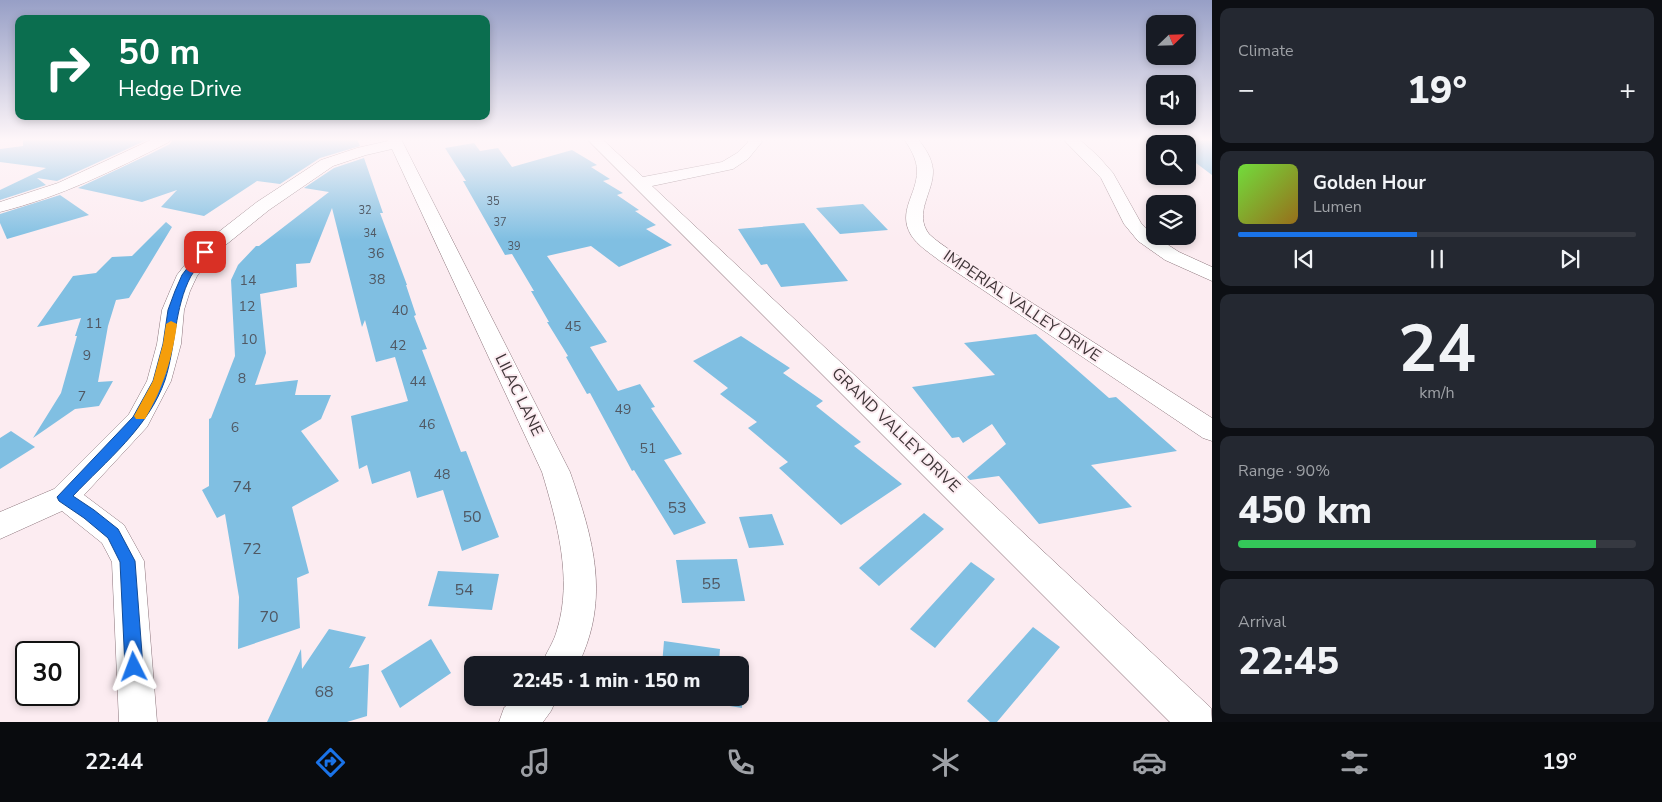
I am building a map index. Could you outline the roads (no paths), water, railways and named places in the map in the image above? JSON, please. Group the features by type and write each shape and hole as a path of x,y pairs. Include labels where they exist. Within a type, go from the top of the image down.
{"street":[{"path":"0,207 59,189 95,173"},
{"path":"0,526 64,497 138,420 159,381 169,344 173,310 187,275 205,252 262,206 311,173"},
{"name":"LILAC LANE","path":"410,173 556,472 570,513 580,565 580,592 575,632 563,656"},
{"name":"GRAND VALLEY DRIVE","path":"629,173 1197,722"},
{"path":"640,183 693,173"},
{"name":"IMPERIAL VALLEY DRIVE","path":"925,173 922,188 914,209 913,222 921,236 947,257 1212,431"},
{"path":"1105,173 1113,184 1128,218 1138,231 1165,251 1212,275"},
{"path":"64,497 113,534 128,561 138,722"},
{"path":"518,722 531,706"}]}
